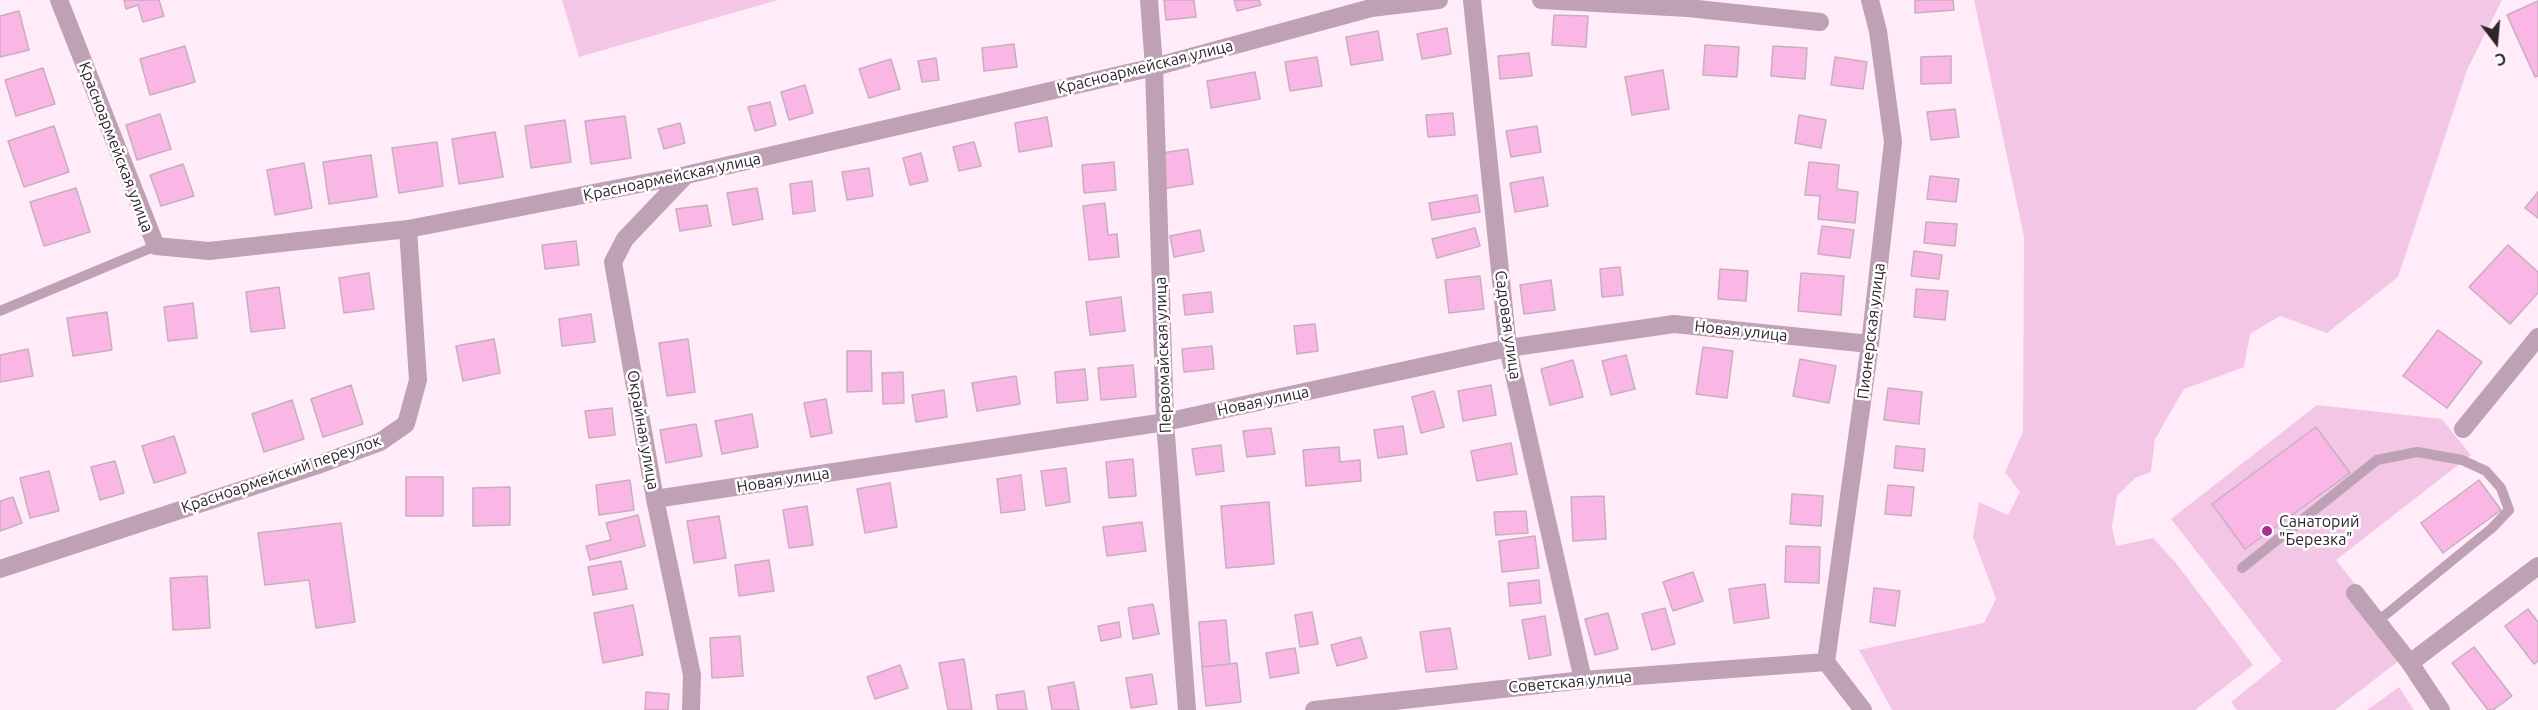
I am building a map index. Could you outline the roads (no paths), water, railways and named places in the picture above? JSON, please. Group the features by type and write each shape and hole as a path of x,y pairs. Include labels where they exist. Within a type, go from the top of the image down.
{"street":[{"name":"Красноармейская улица","path":"59,0 156,246 209,251 408,229 686,176 1154,67 1371,8 1439,0"},
{"name":"Первомайская улица","path":"1149,0 1154,67 1165,422 1187,710"},
{"name":"Садовая улица","path":"1472,0 1508,348 1583,680"},
{"path":"1541,0 1688,8 1820,22"},
{"name":"Пионерская улица","path":"1826,662 1870,344 1893,142 1878,31 1870,0"},
{"name":"Окрайная улица","path":"686,176 625,239 613,262 655,499 692,675 691,710"},
{"name":"Красноармейский переулок","path":"0,569 315,466 380,442 406,424 418,380 408,229"},
{"name":"Новая улица","path":"655,499 1165,422 1508,348 1674,324 1870,344"},
{"path":"2463,429 2538,337"},
{"path":"2410,663 2538,566"},
{"path":"2355,593 2410,663 2440,710"},
{"path":"1826,662 1863,710"},
{"name":"Советская улица","path":"1314,710 1583,680 1826,662"}],"lane":[{"path":"0,312 156,246"},
{"path":"2242,568 2377,460 2417,452 2462,460 2486,471 2501,488 2509,510 2492,528 2378,621"}],"place":[{"name":"Санаторий \"Березка\"","path":"2267,531"}]}
